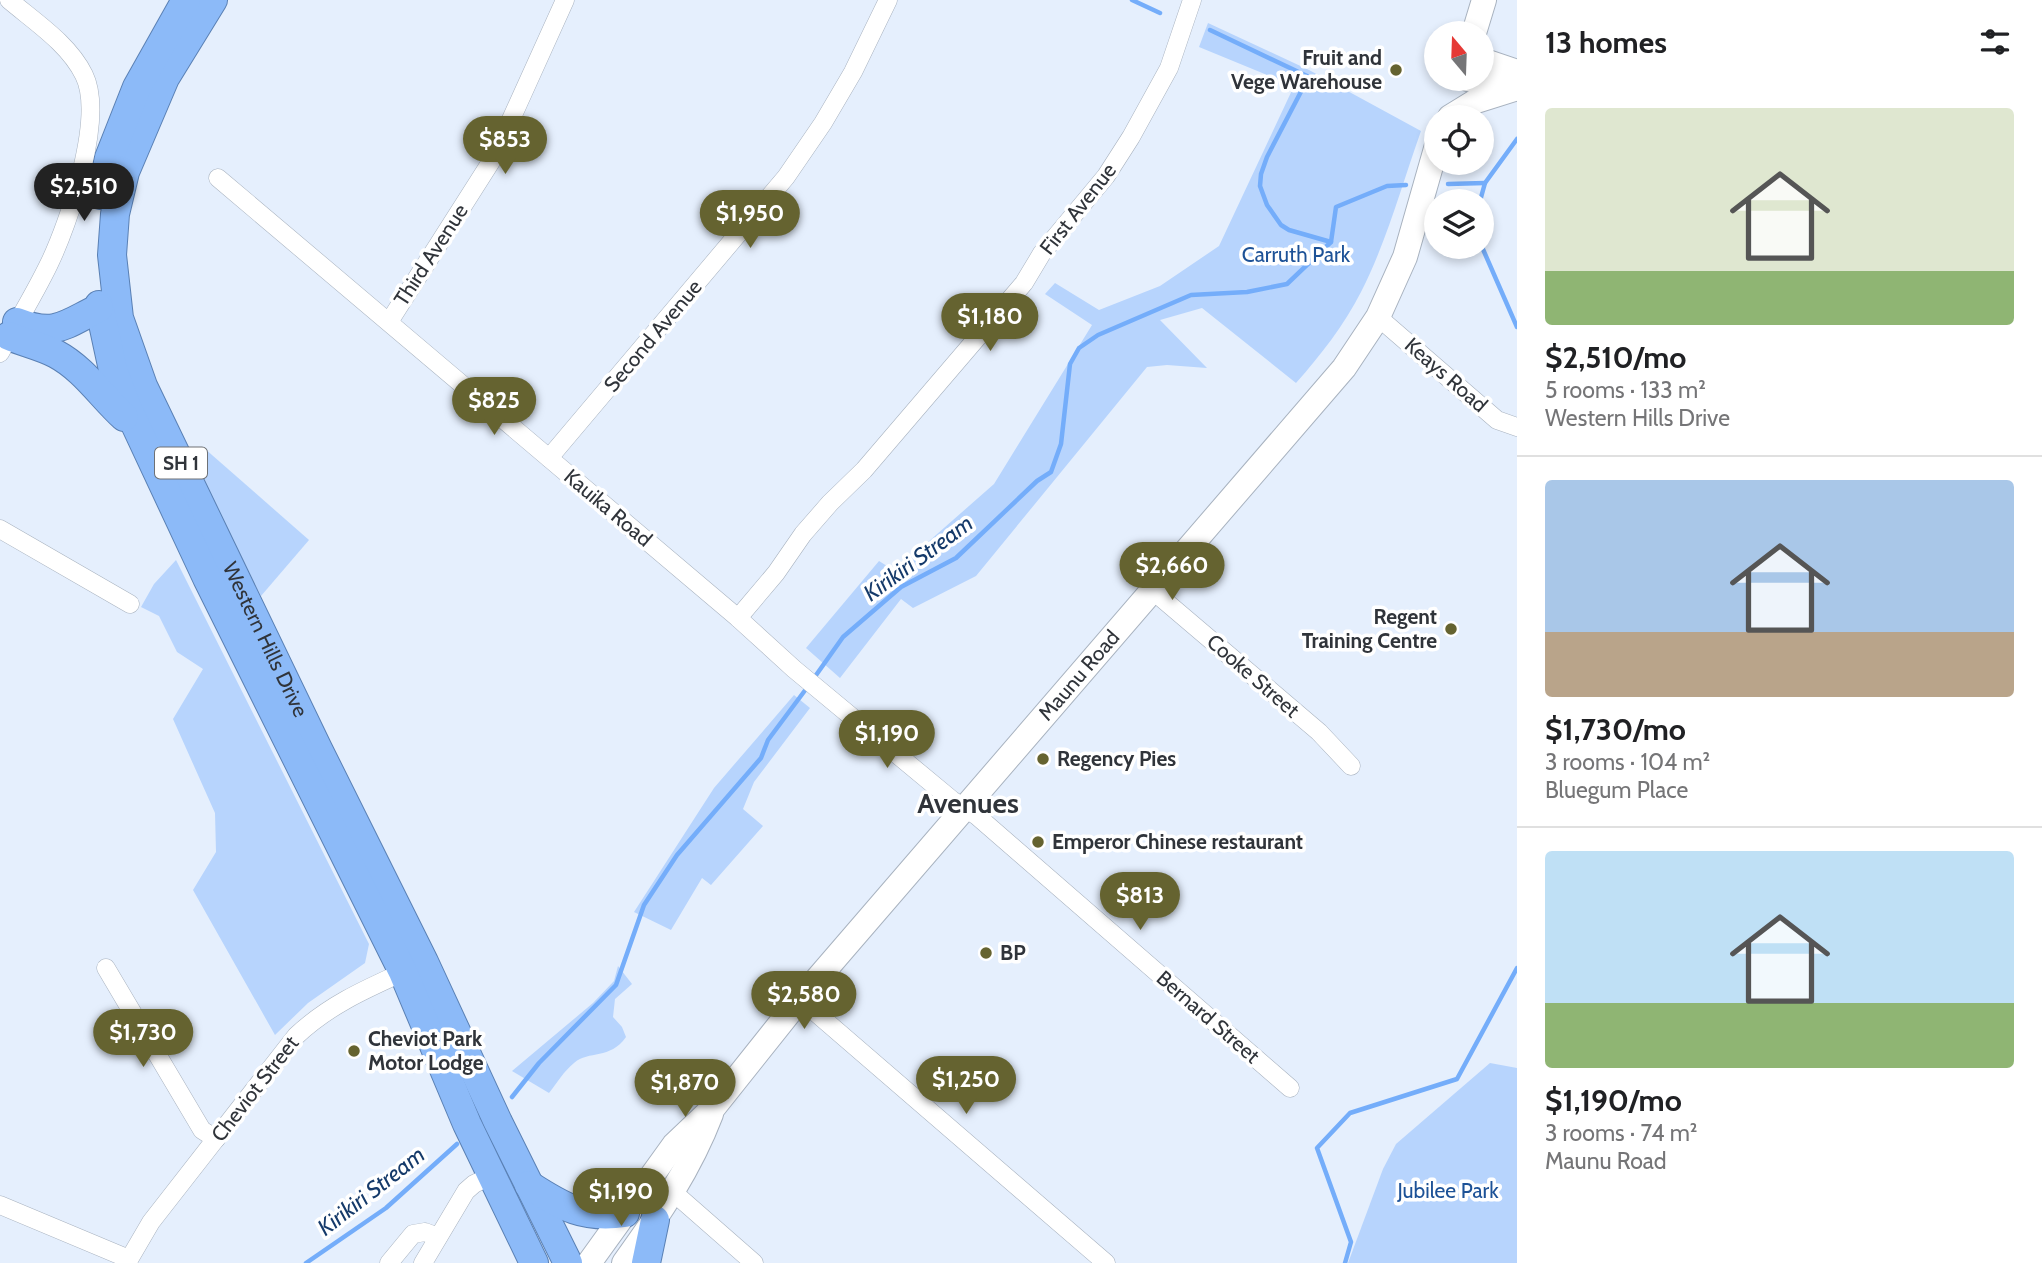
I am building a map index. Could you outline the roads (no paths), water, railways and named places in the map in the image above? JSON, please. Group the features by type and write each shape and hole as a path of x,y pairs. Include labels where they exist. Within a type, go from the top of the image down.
{"highway":[{"name":"Western Hills Drive","path":"186,0 138,87 109,158 102,186 96,237 99,308 113,370 136,428 197,556 308,753"},
{"name":"Western Hills Drive","path":"213,0 165,78 125,172 116,214 112,254 119,318 143,386 308,753 414,967 568,1263"},
{"path":"9,337 61,328 99,308"},
{"path":"9,337 57,354 101,390 136,428"},
{"name":"Western Hills Drive","path":"414,967 467,1124 534,1263"},
{"path":"529,1185 561,1205 584,1214 600,1216 625,1213"},
{"path":"646,1263 655,1220"}],"main road":[{"path":"1478,21 1484,0"},
{"path":"1494,68 1516,83"},
{"path":"1494,81 1516,83"},
{"path":"1469,105 1516,83"},
{"name":"Maunu Road","path":"589,1263 674,1145 714,1107 800,999 1343,368 1378,317 1405,257 1428,175"},
{"name":"Maunu Road","path":"624,1263 655,1220 699,1147 714,1107"}],"street":[{"path":"9,0 74,58 86,78 92,112 90,134 79,179 50,263 9,337"},
{"name":"Third Avenue","path":"389,322 494,157 565,0"},
{"name":"Second Avenue","path":"550,458 786,177 853,72 888,0"},
{"name":"First Avenue","path":"738,618 776,573 803,534 864,470 1024,283 1042,253 1106,176 1169,68 1192,0"},
{"name":"Kauika Road","path":"218,178 738,618 794,669 966,809"},
{"name":"Keays Road","path":"1378,317 1496,420 1517,427"},
{"path":"0,529 130,604"},
{"name":"Cooke Street","path":"1152,590 1318,732 1351,766"},
{"name":"Bernard Street","path":"966,809 1290,1088"},
{"name":"Cheviot Street","path":"128,1261 151,1222 296,1036 315,1018 350,996 414,967"},
{"path":"106,968 202,1130 216,1139"},
{"path":"800,999 1106,1263"},
{"path":"423,1263 466,1191 492,1175"},
{"path":"673,1192 754,1263"},
{"path":"0,1205 128,1261"},
{"path":"389,1263 413,1234 425,1232 438,1237"}],"waterway":[{"path":"1132,0 1160,13"},
{"path":"1210,30 1307,76 1267,157 1260,186 1267,205 1281,225 1289,230 1331,242"},
{"path":"1483,189 1517,139"},
{"name":"Kirikiri Stream","path":"1448,184 1485,183"},
{"name":"Kirikiri Stream","path":"814,678 843,637 901,587 956,558 1037,481 1051,472 1061,444 1070,364 1079,348 1098,335 1191,295 1247,292 1287,284 1331,242 1336,207 1387,186 1406,185"},
{"path":"1487,259 1517,327"},
{"name":"Kirikiri Stream","path":"512,1097 539,1063 616,985 644,905 677,855 761,758 768,740 809,685"},
{"path":"1345,1263 1351,1242 1317,1148 1350,1113 1457,1079 1517,968"},
{"name":"Kirikiri Stream","path":"306,1263 386,1208 457,1144"}],"place":[{"name":"Fruit and Vege Warehouse","path":"1396,70"},
{"name":"Regent Training Centre","path":"1451,629"},
{"name":"Regency Pies","path":"1043,759"},
{"name":"Emperor Chinese restaurant","path":"1038,842"},
{"name":"BP","path":"986,953"},
{"name":"Cheviot Park Motor Lodge","path":"354,1051"}],"district":[{"name":"Avenues","path":"968,803"}],"park label":[{"name":"Carruth Park","path":"1296,255"},
{"name":"Jubilee Park","path":"1448,1191"}]}
